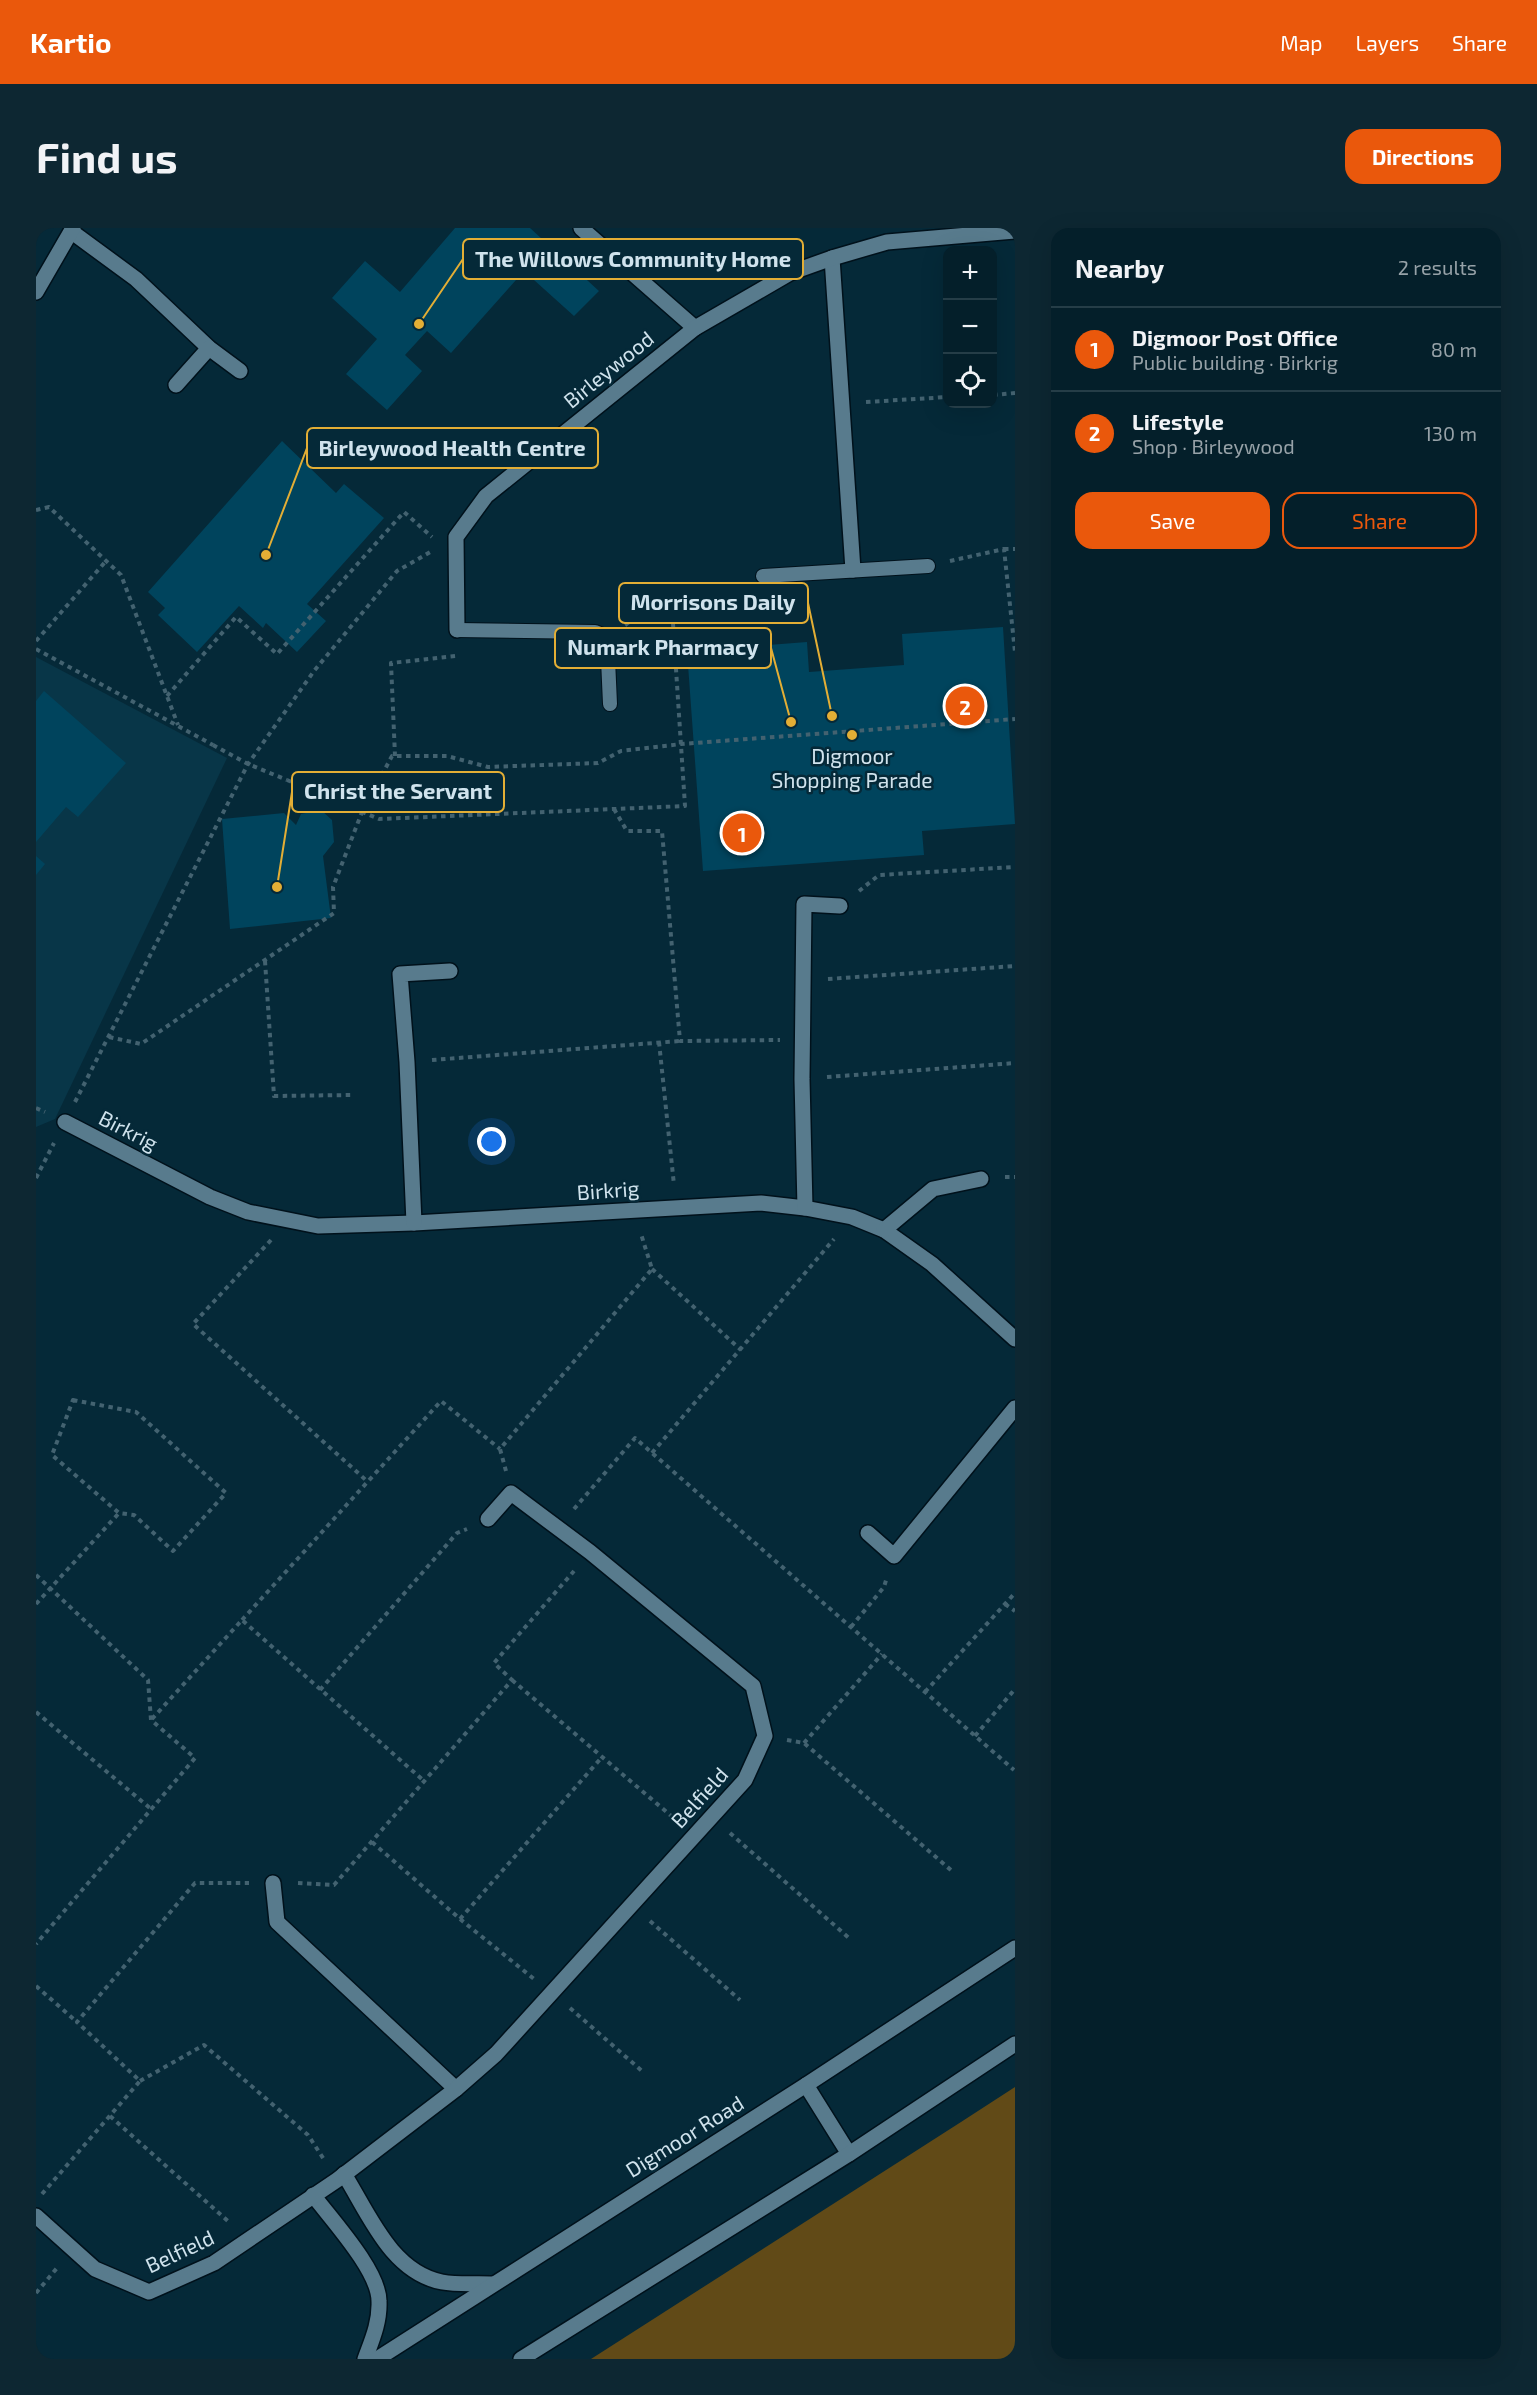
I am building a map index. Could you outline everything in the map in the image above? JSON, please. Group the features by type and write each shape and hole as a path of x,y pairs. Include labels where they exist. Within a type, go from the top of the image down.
{"street":[{"path":"580,228 694,328"},
{"path":"36,292 73,230 136,279 209,348 240,370"},
{"name":"Birleywood","path":"456,537 486,496 694,328 790,273 887,242 942,232 1015,231"},
{"path":"832,258 853,570"},
{"path":"176,385 209,348"},
{"path":"456,537 457,630"},
{"path":"805,1208 802,1079 804,904 840,906"},
{"path":"414,1223 407,1062 400,974 450,971"},
{"name":"Birkrig","path":"65,1122 210,1197 248,1212 288,1222 318,1226 414,1223 761,1203 852,1217 884,1230 932,1264 1015,1339"},
{"path":"884,1230 933,1189 981,1179"},
{"path":"868,1533 894,1556 1015,1408"},
{"path":"488,1519 511,1493 600,1559 753,1686 765,1736"},
{"name":"Belfield","path":"36,2216 95,2269 149,2292 214,2263 341,2177 456,2089 496,2054 746,1780 765,1736"},
{"path":"273,1882 277,1922 456,2089"},
{"name":"Digmoor Road","path":"377,2359 806,2085 1015,1948"},
{"path":"521,2359 849,2154 1015,2044"},
{"path":"806,2085 849,2154"},
{"path":"341,2177 392,2252 414,2271 441,2282 493,2284"},
{"path":"313,2195 370,2271 380,2298 377,2326 365,2359"}],"lane":[{"path":"763,576 928,566"},
{"path":"457,630 595,632 607,637 610,704"}],"path":[{"path":"997,395 1015,393"},
{"path":"841,404 943,397"},
{"path":"36,510 49,507 121,575 178,725"},
{"path":"167,696 236,617 277,654 404,512 442,545"},
{"path":"36,1178 248,764 314,670 396,571 456,537"},
{"path":"1004,549 1015,652"},
{"path":"928,566 1004,549 1015,549"},
{"path":"36,641 106,561"},
{"path":"607,637 671,593 738,588 763,576"},
{"path":"36,649 248,764 379,819 685,806 671,593"},
{"path":"395,756 390,663 459,656"},
{"path":"109,1037 141,1044 334,913 333,887 362,812 392,756 447,756 488,767 598,763 621,751 681,744 1015,719"},
{"path":"614,809 627,831 662,831 680,1041"},
{"path":"840,906 879,874 1015,867"},
{"path":"265,960 274,1096 351,1095"},
{"path":"803,980 1015,966"},
{"path":"407,1062 659,1042 803,1040"},
{"path":"659,1042 676,1207"},
{"path":"802,1079 1015,1063"},
{"path":"633,1210 652,1269 741,1350"},
{"path":"652,1454 852,1217"},
{"path":"288,1222 193,1324 368,1482"},
{"path":"500,1449 652,1269"},
{"path":"73,1400 136,1412 226,1493 173,1551 135,1515 119,1513 52,1455 73,1400"},
{"path":"151,1720 441,1401 500,1449 511,1493"},
{"path":"558,1528 634,1438 1014,1770"},
{"path":"36,1604 119,1513"},
{"path":"320,1690 457,1533 488,1519"},
{"path":"851,1627 884,1587 894,1556"},
{"path":"36,1575 148,1680 151,1720 195,1758 36,1944"},
{"path":"925,1692 1015,1593"},
{"path":"1005,1604 1015,1611"},
{"path":"242,1620 424,1781"},
{"path":"804,1743 882,1654"},
{"path":"512,1680 694,1835"},
{"path":"975,1736 1015,1689"},
{"path":"36,1712 151,1809"},
{"path":"765,1736 804,1743 952,1871"},
{"path":"460,1919 602,1757"},
{"path":"711,1817 850,1939"},
{"path":"372,1842 460,1919 552,1993 642,2071"},
{"path":"632,1905 740,2000"},
{"path":"36,1986 76,2022"},
{"path":"140,2081 204,2045 308,2135 341,2177"},
{"path":"110,2116 248,2239"},
{"path":"36,2292 74,2249"}],"shaded area":[{"path":"36,657 227,758 55,1119 36,1127"},
{"path":"1015,2087 1015,2359 591,2359 961,2122"}],"building":[{"path":"455,228 530,228 599,291 574,316 524,271 451,353 427,331 405,355 422,371 387,410 346,374 377,339 332,298 365,261 400,292"},
{"path":"282,441 336,493 344,484 384,518 307,604 326,621 297,652 266,623 263,628 239,606 197,652 158,615 165,608 148,592"},
{"name":"Digmoor Shopping Parade","path":"1003,627 1015,824 922,831 924,855 703,871 687,651 807,642 809,672 904,665 902,634"},
{"path":"44,691 126,763 78,817 66,807 36,842 36,701"},
{"path":"321,810 332,820 334,842 323,856 331,918 230,929 222,819 284,813 296,825 301,814"},
{"path":"36,856 45,864 36,875"}],"place":[{"name":"The Willows Community Home","path":"419,324"},
{"name":"Birleywood Health Centre","path":"266,555"},
{"name":"Lifestyle","path":"965,706"},
{"name":"Morrisons Daily","path":"832,716"},
{"name":"Numark Pharmacy","path":"791,722"},
{"name":"Digmoor Shopping Parade","path":"852,735"},
{"name":"Digmoor Post Office","path":"742,833"},
{"name":"Christ the Servant","path":"277,887"}]}
